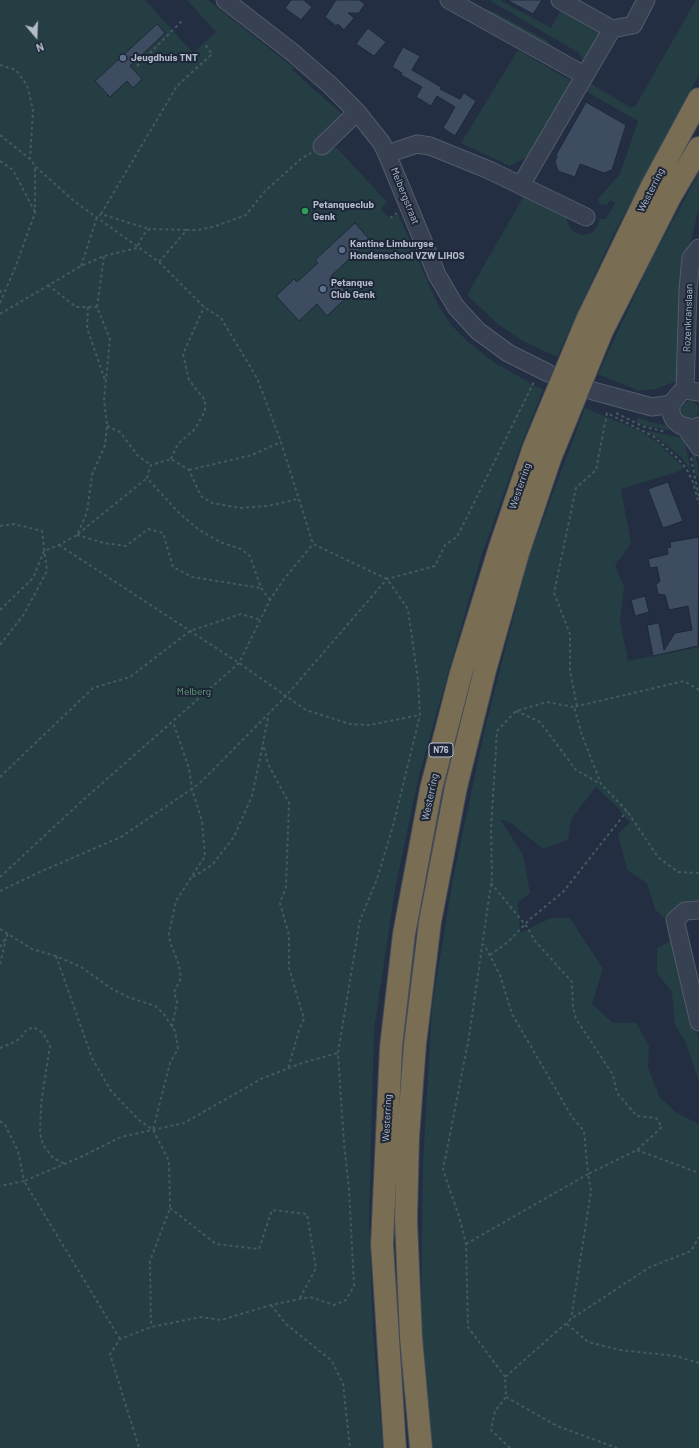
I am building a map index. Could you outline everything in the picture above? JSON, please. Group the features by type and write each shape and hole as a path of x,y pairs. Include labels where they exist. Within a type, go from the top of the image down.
{"highway":[{"name":"Westerring","path":"395,1448 382,1244 391,1047 404,934 431,789 461,673 500,547 534,447 587,320 652,186 699,99"},
{"name":"Westerring","path":"421,1448 411,1330 406,1220 408,1138 415,1044 430,922 456,787 485,670 516,560 551,456 602,331 672,195 699,148"}],"street":[{"name":"Melbergstraat","path":"225,0 297,57 357,112 381,142 437,275 456,307 478,331 541,377"},
{"path":"449,0 584,75"},
{"path":"560,0 612,29 633,25 646,0"},
{"path":"521,185 612,29"},
{"path":"322,146 357,112"},
{"name":"Melbergstraat","path":"387,154 416,144 424,144 489,170 586,217"},
{"name":"Rozenkranslaan","path":"671,404 674,398 692,391 688,289 692,258 699,248"},
{"name":"Rozenkranslaan","path":"699,300 697,353 699,371"},
{"path":"592,391 609,403 682,427"},
{"path":"609,403 652,407 671,404 671,413 682,427 694,449"},
{"path":"699,910 685,912 675,920 699,1022"}],"path":[{"path":"138,66 183,20"},
{"path":"82,266 97,217 101,214 177,86 212,54 204,43"},
{"path":"0,65 16,70 27,84 33,110 30,159"},
{"path":"0,135 30,159 35,166 74,201 137,248 159,262 204,307 221,318 257,378 281,442 313,544 387,578 408,610 418,680 420,715 394,826 360,920 338,1053 344,1144 349,1189 354,1286 346,1300 334,1305 310,1297 271,1305 221,1320 201,1317 151,1327 120,1339 110,1354 139,1448"},
{"path":"101,214 150,229 198,230 216,226 246,215 264,191 302,158 322,146"},
{"path":"0,161 13,170 35,213"},
{"path":"0,303 35,213 35,166"},
{"path":"390,218 395,213"},
{"path":"137,248 143,234 150,229"},
{"path":"159,262 187,230"},
{"path":"0,314 82,266 104,256 137,248"},
{"path":"77,535 87,512 92,475 105,445 107,426 104,400 110,339 97,307 104,256"},
{"path":"48,285 76,307 97,307"},
{"path":"0,290 3,297"},
{"path":"88,307 86,328 105,382"},
{"path":"171,459 178,444 195,429 205,410 205,400 188,380 183,354 204,307"},
{"path":"0,892 42,871 121,837 192,789 268,716 387,578 435,566 445,545 457,538 541,377"},
{"path":"609,403 642,426 682,427"},
{"path":"600,784 582,735 570,671 570,634 554,593 576,488 596,470 607,413 653,436 677,458 686,468 693,482 699,504"},
{"path":"107,426 120,432 138,456 151,465"},
{"path":"189,470 252,455 281,442"},
{"path":"694,449 699,497"},
{"path":"151,465 171,459 189,470 201,496 212,504 240,508 268,506 298,499"},
{"path":"0,610 33,578 44,551 77,535 146,478 151,465"},
{"path":"146,478 179,513 198,529 220,542 241,549 250,556 261,588 270,600"},
{"path":"0,526 14,524 42,531 47,571 24,614 0,645"},
{"path":"77,535 104,543 126,546 148,529 163,533 173,567 192,577 261,588"},
{"path":"0,877 82,801 239,663 270,600 284,579 313,544"},
{"path":"59,545 135,597 239,663 306,710 350,724 369,725 420,715"},
{"path":"0,777 93,688 130,678 190,631 241,614 261,620"},
{"path":"510,1448 491,1430 495,1411 506,1397 505,1377 468,1327 466,1244 459,1216 443,1170 468,1037 492,883 491,829 497,731 516,711 546,702 576,707 684,681 699,690"},
{"path":"516,711 540,722 576,770 600,784 627,811 658,858 678,872 699,873"},
{"path":"176,901 194,876 212,865 234,837 252,796 268,716"},
{"path":"172,1027 177,1002 174,992 181,978 170,942 169,933 176,901 205,856 202,821 192,789 189,768 173,722"},
{"path":"263,743 268,764 289,803 286,887 280,903 289,935 289,968 304,1019 288,1069"},
{"path":"490,955 508,942 563,892 627,811"},
{"path":"466,1244 588,1174 637,1150 662,1127 656,1118 637,1116 617,1093 613,1076 576,1019 573,1007 572,982 535,940 492,883"},
{"path":"0,929 32,949 56,956 81,967 112,989 128,997 155,1006 163,1013 175,1031 178,1049 170,1063 153,1130"},
{"path":"0,964 8,934"},
{"path":"0,947 6,939"},
{"path":"483,943 500,975 512,1014 572,1117 584,1131 591,1191 572,1319"},
{"path":"56,956 92,1058 112,1091 139,1120 153,1130 169,1161 170,1208 150,1261 151,1327"},
{"path":"0,1048 21,1038 24,1032 34,1027 43,1033 50,1046 41,1104 40,1132 43,1145 53,1158 65,1164"},
{"path":"0,1186 24,1182 121,1137 184,1123 263,1078 338,1053"},
{"path":"0,1122 5,1125 18,1151 24,1182 120,1339"},
{"path":"637,1150 699,1173"},
{"path":"170,1208 216,1244 258,1249 272,1210 307,1214 316,1268 299,1300"},
{"path":"505,1377 572,1319 650,1266 691,1251 699,1237"},
{"path":"271,1305 286,1324 332,1361 343,1384 350,1448"},
{"path":"567,1324 588,1342 619,1350 676,1356 699,1363"},
{"path":"506,1397 558,1426 617,1448"}],"green space":[{"name":"Melberg","path":"0,0 145,0 193,53 216,32 187,0 208,0 294,68 292,70 341,113 341,118 316,147 337,148 387,202 381,209 385,214 390,219 398,214 438,305 452,326 468,342 495,363 543,390 521,445 481,557 419,775 395,889 374,1030 369,1221 373,1332 383,1448 0,1448"},
{"path":"489,0 500,0 551,28 563,6 603,30 583,62 579,53"},
{"path":"696,0 699,0 699,75 613,235 557,357 521,340 499,325 467,295 525,194 565,214 569,226 575,233 583,235 592,233 598,225 600,219 606,219 615,203 610,200 607,205 599,204 598,199 620,174 638,121 584,90 590,83 630,107 635,107"},
{"path":"477,6 496,13 546,40 560,54 476,9"},
{"path":"518,50 571,81 532,154 510,166 461,143"},
{"path":"699,173 699,207 687,258 679,380 656,389 639,391 598,374 652,259"},
{"path":"690,401 696,404 699,410 696,416 690,419 684,416 681,410 684,404"},
{"path":"585,408 641,431 658,443 684,468 677,472 621,489 631,543 615,566 624,586 620,620 628,661 699,647 699,905 670,924 655,909 647,883 627,870 618,833 630,823 617,807 596,787 571,819 568,840 543,849 511,823 500,819 523,855 530,893 518,902 520,933 551,918 570,918 603,969 592,1004 613,1023 636,1023 649,1046 648,1068 660,1098 677,1113 699,1124 699,1448 432,1448 421,1329 423,1162 432,1007 453,878 485,728 529,557"},
{"path":"638,417 650,422 665,425 670,431 640,424 636,422"},
{"path":"645,430 682,438 685,442 691,472 682,458 658,438"},
{"path":"690,443 695,449 699,476 696,476"},
{"path":"676,938 699,1040 699,1081 685,1041 675,1025 672,992 657,973 657,948"}],"building":[{"path":"291,0 304,0 312,7 301,20 285,8"},
{"path":"336,0 359,0 365,4 359,13 348,13 354,18 344,30 338,24 336,26 325,17"},
{"path":"507,0 542,0 533,14"},
{"name":"Jeugdhuis TNT","path":"157,24 165,33 130,66 142,79 133,88 127,81 110,97 95,81"},
{"path":"368,28 386,42 374,56 356,44"},
{"path":"403,47 420,56 412,70 441,87 440,89 460,99 464,93 476,101 455,136 443,128 455,107 437,96 431,106 416,97 422,87 401,75 402,73 392,67"},
{"path":"586,102 626,125 612,170 604,173 580,164 575,177 558,171 555,162 556,155"},
{"path":"355,223 370,240 331,276 349,295 327,316 317,304 299,321 276,296 294,279 297,282 318,263 315,260"},
{"path":"668,482 683,521 663,528 648,489"},
{"path":"699,537 698,646 653,656 647,625 659,623 664,650 675,633 692,630 688,606 669,610 665,595 658,594 656,585 660,581 657,567 650,568 648,559 668,554 667,548 671,547 670,542"},
{"path":"645,596 649,612 635,616 631,600"}],"place":[{"name":"Jeugdhuis TNT","path":"123,58"},
{"name":"Petanqueclub Genk","path":"305,211"},
{"name":"Kantine Limburgse Hondenschool VZW LIHOS","path":"342,250"},
{"name":"Petanque Club Genk","path":"323,289"}]}
